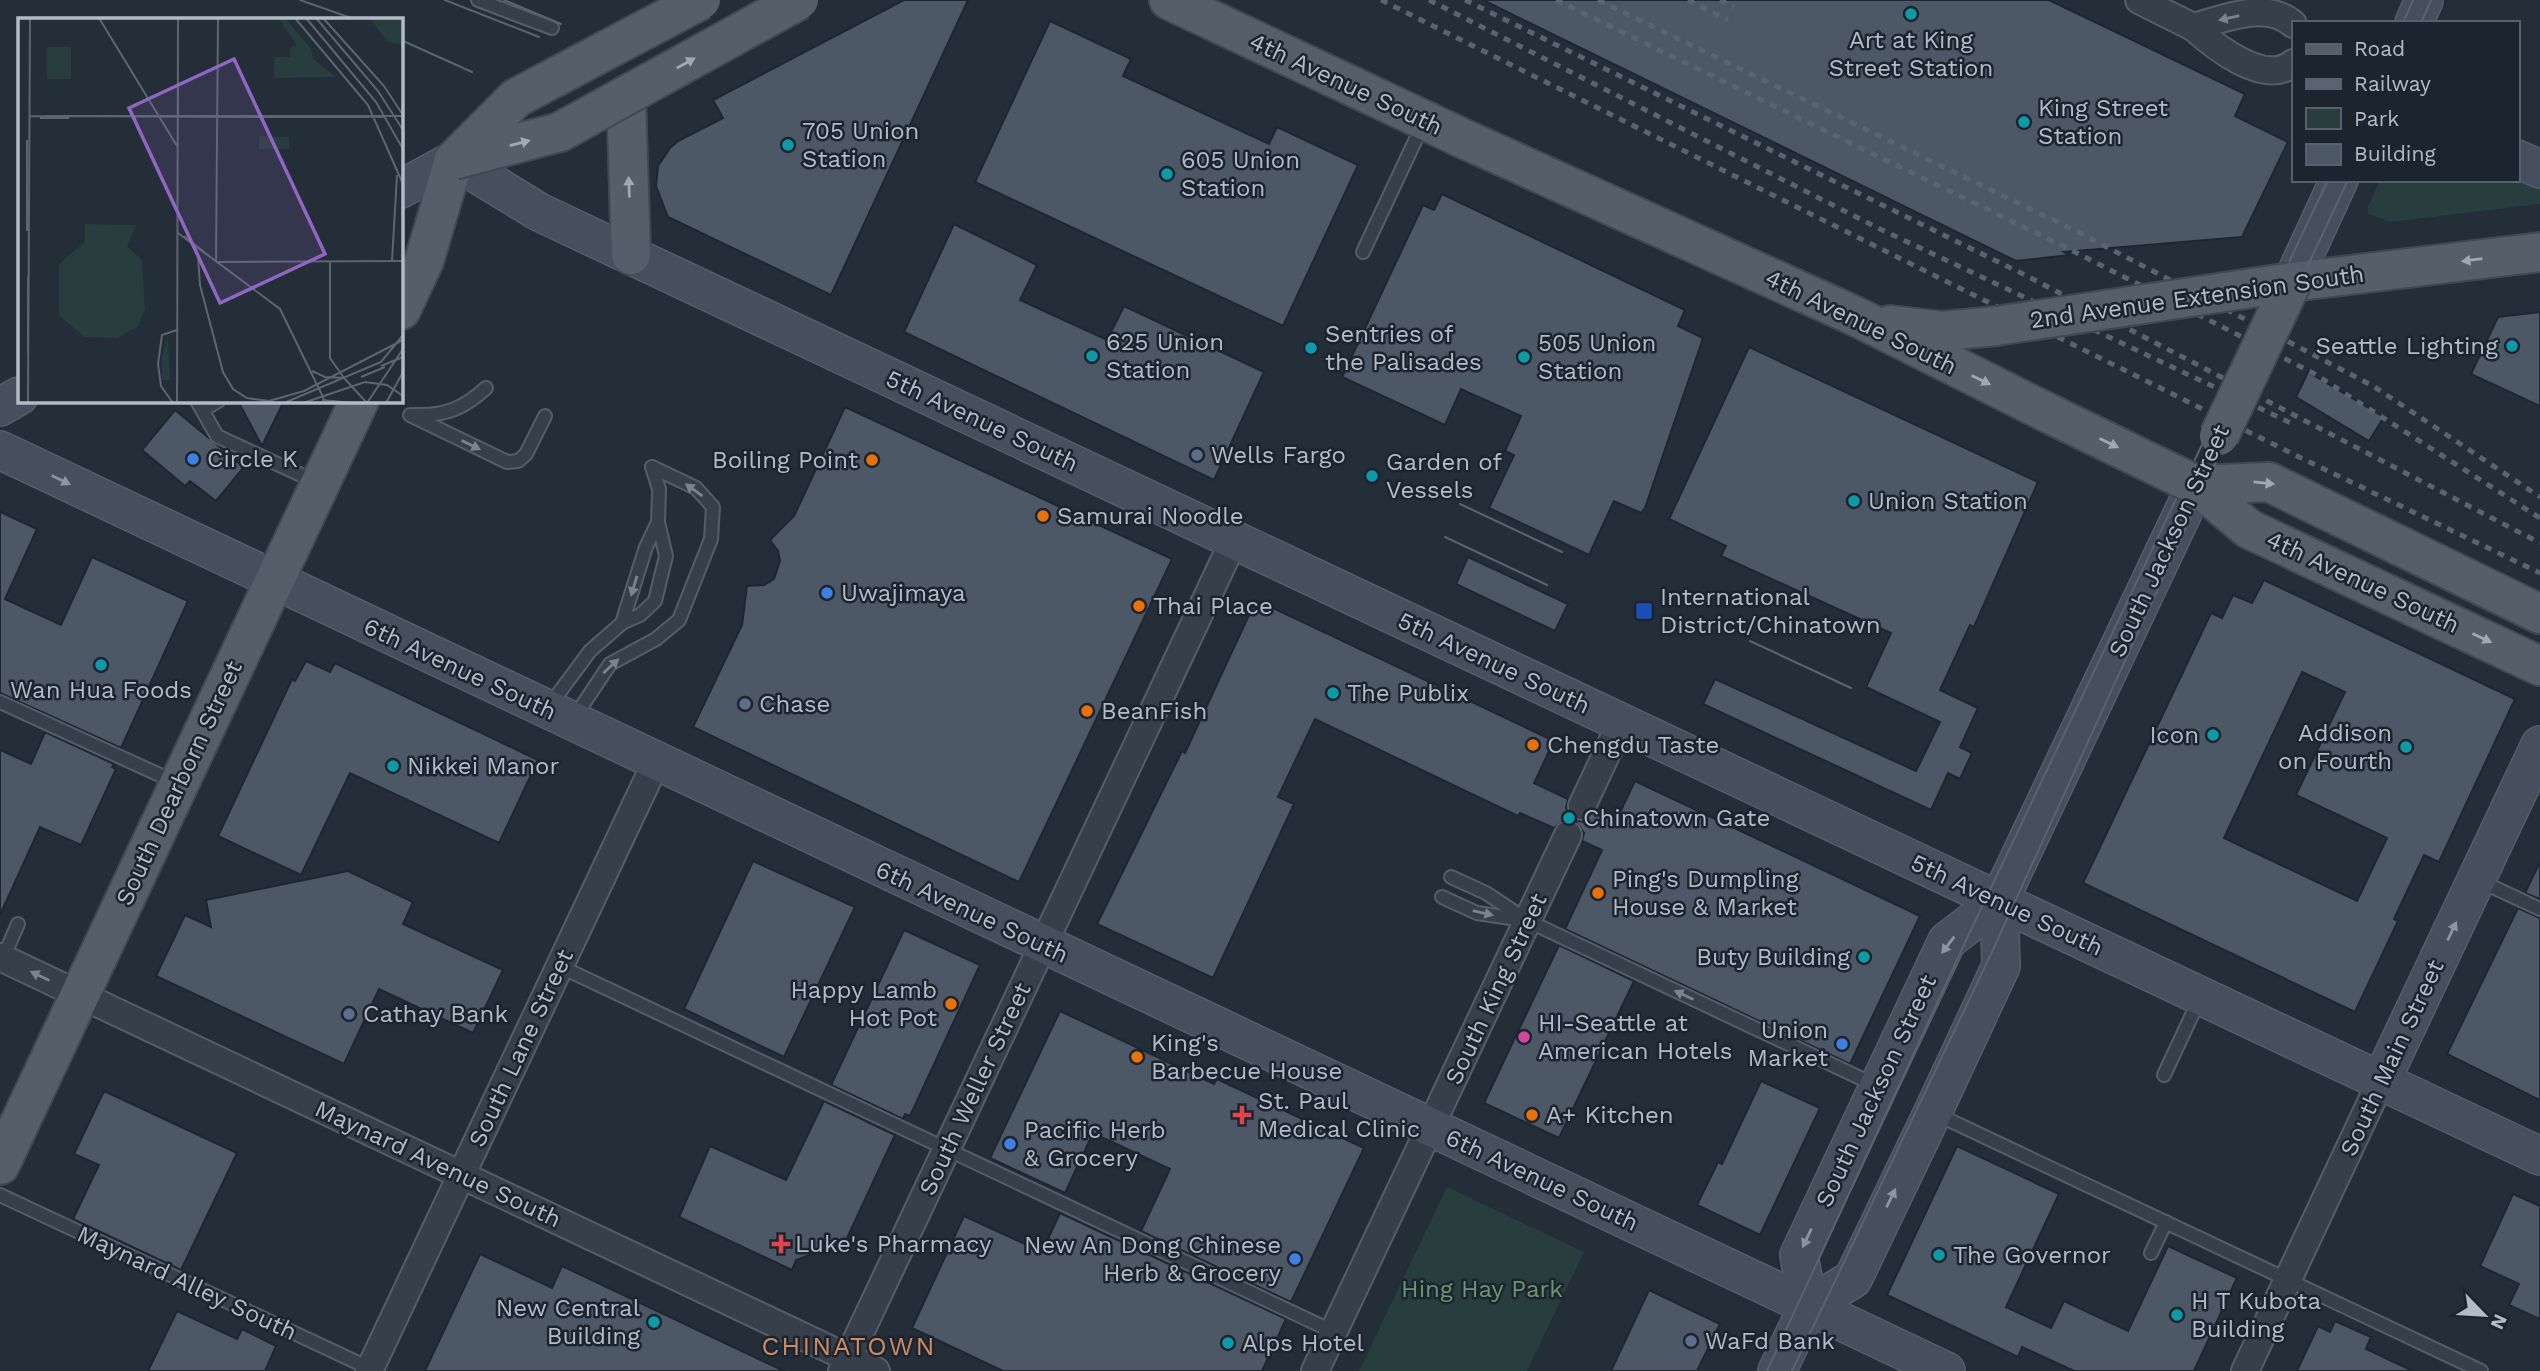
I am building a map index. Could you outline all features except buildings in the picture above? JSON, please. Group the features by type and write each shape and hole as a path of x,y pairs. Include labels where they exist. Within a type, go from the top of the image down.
{"main road":[{"path":"402,308 424,261 454,160 516,99 701,0"},
{"path":"402,188 454,160 560,132 799,0"},
{"name":"4th Avenue South","path":"1169,0 1425,121 1855,316 2196,485 2249,528 2540,666"},
{"path":"2415,21 2424,0"},
{"path":"626,96 631,255"},
{"name":"5th Avenue South","path":"454,160 539,212 2540,1156"},
{"path":"2519,160 2540,169"},
{"name":"South Jackson Street","path":"1999,901 2001,966 1933,1112 1853,1279 1808,1306 1799,1255 1947,941 1999,901 2338,182"},
{"name":"2nd Avenue Extension South","path":"1855,316 1913,329 1972,329 2292,282 2540,252"},
{"path":"0,407 18,397"},
{"name":"South Dearborn Street","path":"0,1165 359,402"},
{"name":"6th Avenue South","path":"0,450 1946,1371"},
{"path":"2196,485 2269,482 2540,614"},
{"name":"South Main Street","path":"2381,1081 2540,745"},
{"path":"1777,1371 1808,1306"}],"street":[{"path":"2139,0 2193,27 2217,48 2260,69 2281,71 2292,64"},
{"path":"2193,27 2260,11 2276,13 2292,23"},
{"name":"South Weller Street","path":"845,1364 1234,540"},
{"path":"1582,806 1621,723"},
{"name":"South Lane Street","path":"371,1370 656,762"},
{"name":"South King Street","path":"1315,1371 1568,835"},
{"name":"Maynard Avenue South","path":"1,958 461,1175 845,1364 876,1371"},
{"name":"South Main Street","path":"2245,1371 2381,1081"}],"lane":[{"path":"478,0 552,28"},
{"path":"1363,253 1425,121"},
{"path":"486,387 465,406 456,410 439,416 410,415 507,461 518,461 526,454 545,415"},
{"path":"200,406 216,436 320,484"},
{"path":"652,467 696,488 713,507 711,539 679,620 656,639 610,664 559,716 590,651 622,623 640,615 655,601 666,556 657,522 659,489 652,467"},
{"path":"622,623 646,547 657,522"},
{"path":"0,702 179,783"},
{"path":"1451,877 1486,893 1528,921 1879,1086"},
{"path":"2477,879 2540,909"},
{"path":"1442,897 1477,913 1528,921"},
{"path":"1,958 19,924"},
{"path":"559,966 1334,1332"},
{"path":"2164,1075 2201,996"},
{"path":"1933,1112 2482,1371"},
{"name":"Maynard Alley South","path":"0,1195 371,1370"},
{"path":"2151,1253 2166,1222"}],"green space":[{"path":"2519,180 2540,189 2540,204 2390,222 2368,214 2368,207 2379,182 2519,182"},
{"name":"Hing Hay Park","path":"1447,1187 1584,1252 1527,1371 1359,1371"}],"tram line":[{"path":"300,0 351,18"},
{"path":"445,0 539,37"},
{"path":"504,0 561,24"},
{"path":"2404,21 2413,0"},
{"path":"2422,21 2431,0"},
{"path":"402,40 472,72"},
{"path":"1767,1371 1969,934 2327,182"},
{"path":"1792,1371 1991,954 2347,182"},
{"path":"1460,504 1562,552"},
{"path":"1445,537 1547,585"},
{"path":"1750,641 1851,688"}],"railway":[{"path":"1381,0 2297,456 2540,573"},
{"path":"1429,0 1878,228 2295,425"},
{"path":"1465,0 2027,276 2540,543"},
{"path":"1556,0 2069,249 2313,373 2540,518"},
{"path":"1598,0 2078,232 2373,386 2540,497"},
{"path":"1688,0 1728,20"},
{"path":"1720,0 1734,7"}],"place":[{"name":"Art at King Street Station","path":"1911,14"},
{"name":"King Street Station","path":"2024,122"},
{"name":"705 Union Station","path":"788,145"},
{"name":"605 Union Station","path":"1167,174"},
{"name":"Seattle Lighting","path":"2512,346"},
{"name":"Sentries of the Palisades","path":"1311,348"},
{"name":"625 Union Station","path":"1092,356"},
{"name":"505 Union Station","path":"1524,357"},
{"name":"Wells Fargo","path":"1197,455"},
{"name":"Circle K","path":"193,459"},
{"name":"Boiling Point","path":"872,460"},
{"name":"Garden of Vessels","path":"1372,476"},
{"name":"Union Station","path":"1854,501"},
{"name":"Samurai Noodle","path":"1043,516"},
{"name":"Uwajimaya","path":"827,593"},
{"name":"Thai Place","path":"1139,606"},
{"name":"International District/Chinatown","path":"1644,611"},
{"name":"Wan Hua Foods","path":"101,665"},
{"name":"The Publix","path":"1333,693"},
{"name":"Chase","path":"745,704"},
{"name":"BeanFish","path":"1087,711"},
{"name":"Icon","path":"2213,735"},
{"name":"Chengdu Taste","path":"1533,745"},
{"name":"Addison on Fourth","path":"2406,747"},
{"name":"Nikkei Manor","path":"393,766"},
{"name":"Chinatown Gate","path":"1569,818"},
{"name":"Ping's Dumpling House & Market","path":"1598,893"},
{"name":"Buty Building","path":"1864,957"},
{"name":"Happy Lamb Hot Pot","path":"951,1004"},
{"name":"Cathay Bank","path":"349,1014"},
{"name":"HI-Seattle at American Hotels","path":"1524,1037"},
{"name":"Union Market","path":"1842,1044"},
{"name":"King's Barbecue House","path":"1137,1057"},
{"name":"St. Paul Medical Clinic","path":"1242,1115"},
{"name":"A+ Kitchen","path":"1532,1115"},
{"name":"Pacific Herb & Grocery","path":"1010,1144"},
{"name":"Luke's Pharmacy","path":"781,1244"},
{"name":"The Governor","path":"1939,1255"},
{"name":"New An Dong Chinese Herb & Grocery","path":"1295,1259"},
{"name":"H T Kubota Building","path":"2177,1315"},
{"name":"New Central Building","path":"654,1322"},
{"name":"WaFd Bank","path":"1691,1341"},
{"name":"Alps Hotel","path":"1228,1343"}],"district":[{"name":"CHINATOWN","path":"849,1346"}]}
